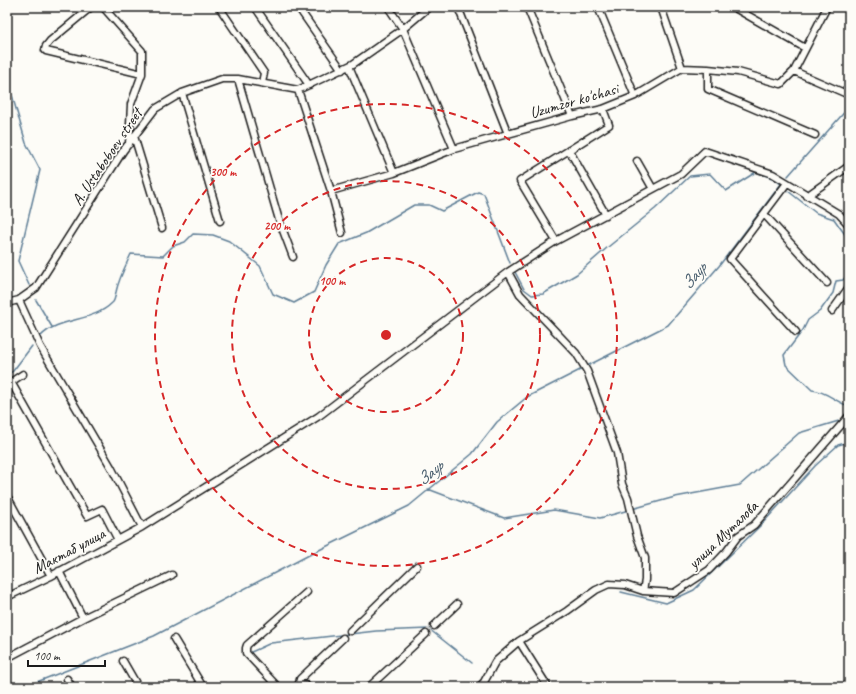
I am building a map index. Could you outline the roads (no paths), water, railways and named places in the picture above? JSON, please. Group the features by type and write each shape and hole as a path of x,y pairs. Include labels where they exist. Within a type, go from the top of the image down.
{"street":[{"path":"91,7 50,41 45,50 142,74"},
{"path":"103,7 142,51 142,74 131,104 129,144"},
{"path":"218,7 264,73 262,83"},
{"path":"255,7 309,86"},
{"path":"298,7 342,70"},
{"path":"388,7 403,29 454,149"},
{"path":"342,233 331,191 298,90 349,66 403,29 429,7"},
{"path":"458,7 508,134"},
{"path":"527,7 572,116"},
{"path":"598,7 635,96"},
{"path":"662,7 682,68 738,72 780,84 794,71 826,7"},
{"path":"733,7 805,48"},
{"path":"349,66 394,173"},
{"name":"Uzumzor ko'chasi","path":"331,191 394,173 454,149 572,116 603,109 635,96 682,68"},
{"path":"708,69 708,89 815,135"},
{"path":"794,71 849,95"},
{"name":"A. Ustaboboev street","path":"7,303 19,300 36,288 134,136 155,109 182,94 222,79 238,79 298,90"},
{"path":"238,79 279,220 293,257"},
{"path":"182,94 220,221"},
{"path":"556,242 520,181 609,125 603,109"},
{"path":"134,136 162,228"},
{"path":"569,150 606,215"},
{"name":"Мактаб улица","path":"7,597 51,576 142,527 319,416 508,272 556,242 681,174 705,151 773,174 787,183"},
{"path":"637,161 653,189"},
{"path":"808,196 849,166"},
{"path":"796,332 730,260 787,183 839,214 849,226"},
{"path":"764,214 827,283"},
{"path":"508,272 520,294 576,353 587,371 617,453 622,484 628,498 645,558 645,580 643,591"},
{"path":"832,311 849,287"},
{"path":"19,300 40,346 111,467 142,527"},
{"path":"23,374 11,382 87,516 102,509 118,540"},
{"name":"улица Муталова","path":"479,687 486,685 495,662 519,641 567,611 596,590 609,584 625,585 643,591 674,593 709,570 738,536 754,525 830,440 849,416"},
{"path":"7,496 51,576"},
{"path":"350,631 417,566"},
{"path":"59,571 83,618"},
{"path":"7,658 83,618 172,575"},
{"path":"278,687 246,653 246,648 247,645 306,592"},
{"path":"434,626 457,604"},
{"path":"370,687 426,634"},
{"path":"308,687 305,685 298,686 300,679 343,638"},
{"path":"174,639 203,687"},
{"path":"519,641 548,687"},
{"path":"123,661 138,687"},
{"path":"67,679 72,687"}],"waterway":[{"path":"7,78 26,143 40,170 18,261 29,285"},
{"name":"Заур","path":"788,176 849,107"},
{"path":"515,272 524,289 532,295 543,294 577,274 655,209 690,176 710,174 726,191 756,172 772,178 781,184 719,266 668,325 587,366"},
{"path":"788,191 816,213 834,219 849,240"},
{"path":"40,337 48,330 56,326 95,314 113,302 120,277 131,254 163,256 173,246 185,242 193,234 213,235 229,241 260,266 273,294 294,303 314,292 326,265 339,244 366,233 414,205 429,205 442,211 478,192 484,194 510,263"},
{"path":"849,273 843,280 836,281 833,293 820,311 808,320 803,330 784,355 786,365 812,390 827,394 839,402 849,406"},
{"path":"36,300 52,327"},
{"path":"7,375 13,371 32,346"},
{"name":"Заур","path":"24,687 154,636 313,553 409,506 472,454 497,422 527,397 584,368"},
{"path":"632,509 675,497 740,485 799,433 842,420"},
{"path":"621,592 666,603 694,590 761,525 815,466 838,445 849,442"},
{"path":"428,489 504,518 554,510 600,518 629,510"},
{"path":"249,653 271,643 376,631 429,629 472,663"}],"tunnel":[{"path":"426,634 434,626"}]}
